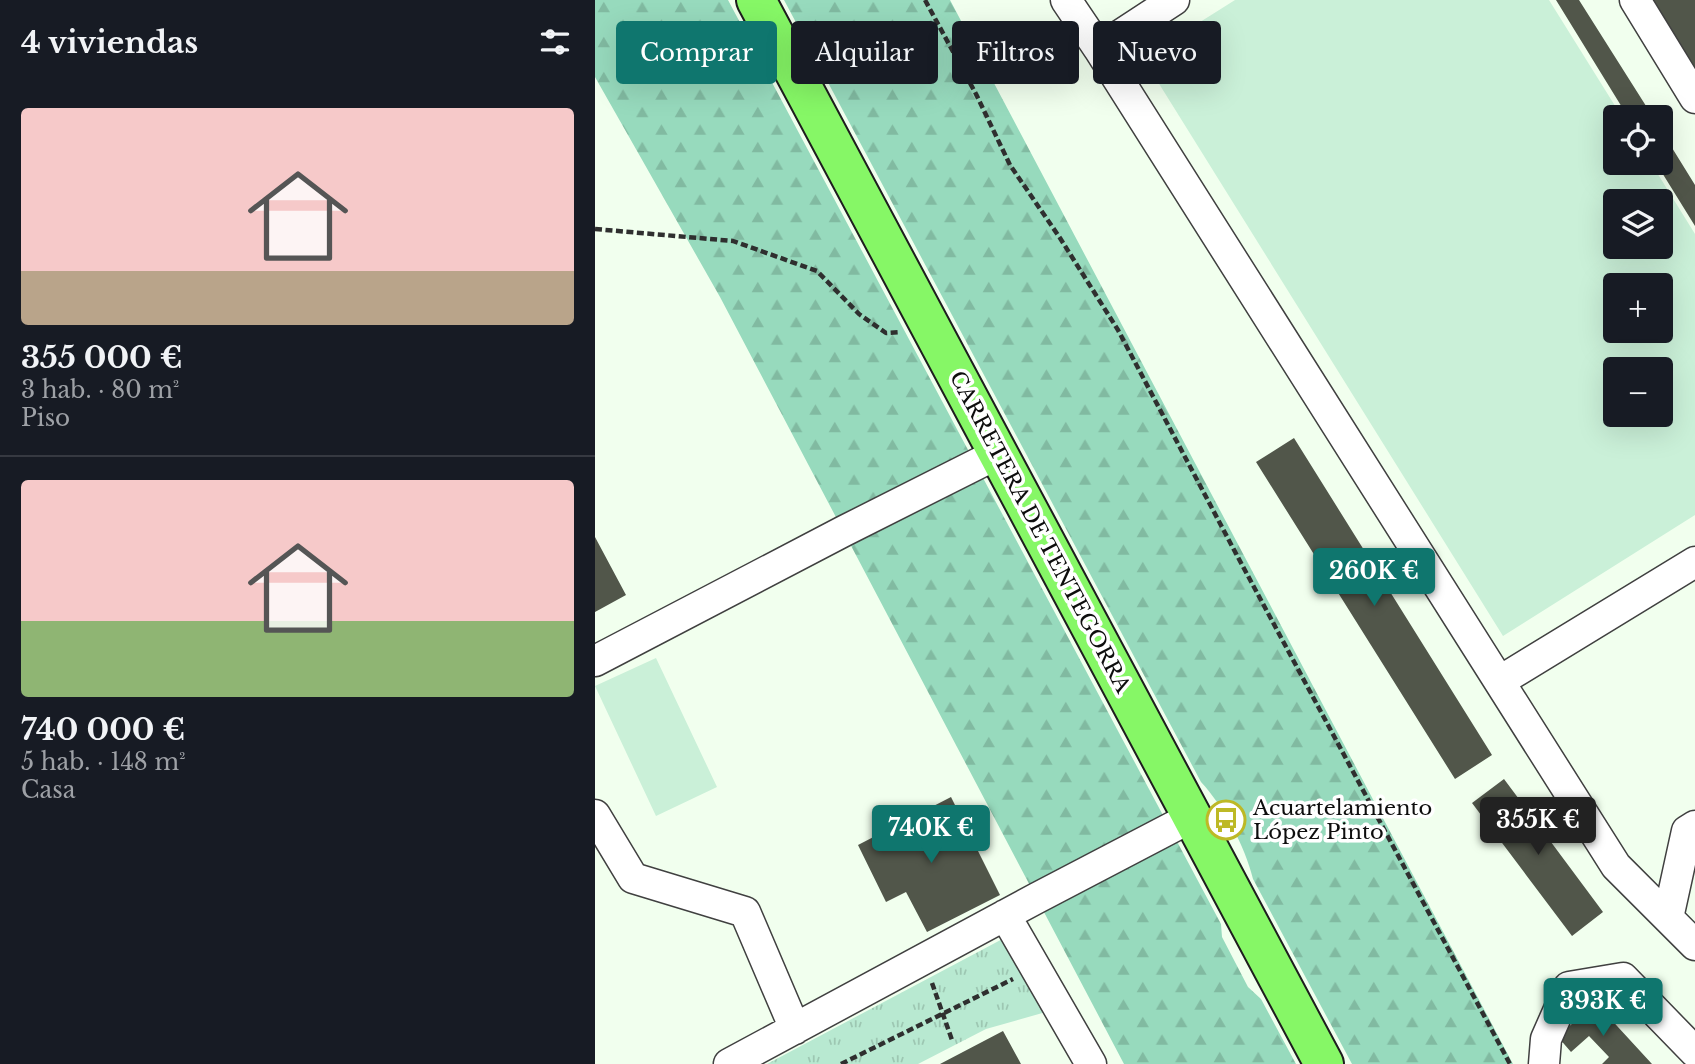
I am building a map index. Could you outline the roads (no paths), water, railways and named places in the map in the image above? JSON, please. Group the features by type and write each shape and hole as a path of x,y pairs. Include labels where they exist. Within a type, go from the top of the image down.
{"main road":[{"name":"CARRETERA DE TENTEGORRA","path":"756,0 1324,1064"}],"lane":[{"path":"1066,0 1093,40"},
{"path":"1142,21 1174,0"},
{"path":"1635,0 1695,99"},
{"path":"1121,84 1616,866 1695,944"},
{"path":"595,661 997,454"},
{"path":"1500,681 1695,562"},
{"path":"595,815 633,878 745,912 795,1029"},
{"path":"729,1064 1192,817"},
{"path":"1668,918 1687,831 1695,825"},
{"path":"1005,915 1085,1062"},
{"path":"1544,1064 1546,1039 1569,987 1623,978 1695,1052"}],"place":[{"name":"Acuartelamiento López Pinto","path":"1226,820"}]}
